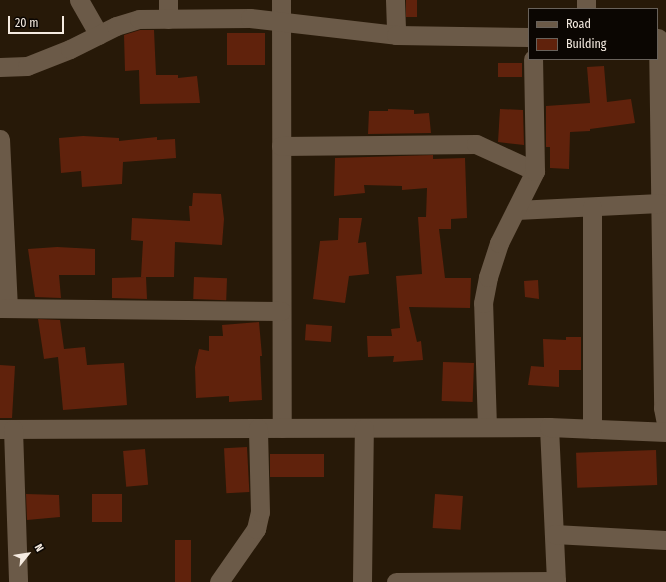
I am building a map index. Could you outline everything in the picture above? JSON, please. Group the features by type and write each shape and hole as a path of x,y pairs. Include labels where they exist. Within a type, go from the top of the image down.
{"street":[{"path":"79,0 99,34"},
{"path":"168,0 168,19"},
{"path":"281,0 282,428"},
{"path":"395,0 396,35"},
{"path":"0,67 27,66 70,49 116,26 139,19 250,18 396,35 528,37"},
{"path":"660,38 660,203 663,408 666,423"},
{"path":"487,427 483,302 488,277 499,243 534,171 533,60"},
{"path":"0,139 4,308 281,311"},
{"path":"281,146 476,144 534,171"},
{"path":"516,210 660,203"},
{"path":"592,207 592,429"},
{"path":"396,582 556,581 549,427"},
{"path":"18,582 7,429 549,427 666,432"},
{"path":"219,582 256,529 260,512 258,428"},
{"path":"362,582 364,428"},
{"path":"554,534 666,540"}],"building":[{"path":"406,0 417,0 417,17 406,17"},
{"path":"140,30 154,30 156,75 178,75 178,78 197,76 200,103 140,104 139,70 125,71 124,35"},
{"path":"227,33 265,33 265,65 227,65"},
{"path":"498,63 522,63 522,77 498,77"},
{"path":"604,66 607,102 631,99 635,123 590,129 590,131 570,132 569,169 550,168 550,147 546,147 546,106 590,103 587,67"},
{"path":"388,109 414,110 414,114 429,113 431,133 368,134 369,111 388,111"},
{"path":"500,109 523,110 524,145 498,142"},
{"path":"83,136 119,138 119,141 157,137 157,140 175,139 176,158 123,162 122,184 82,187 81,171 61,173 59,138"},
{"path":"433,155 433,159 465,158 467,218 451,219 451,229 439,229 445,278 471,278 470,308 409,307 417,342 421,341 423,360 393,362 394,356 368,357 367,336 392,336 391,329 400,328 396,276 422,274 418,217 426,217 427,188 402,190 402,186 364,185 365,193 334,196 335,158"},
{"path":"193,193 221,194 224,219 222,245 175,242 174,277 146,277 147,299 112,298 112,278 145,277 141,277 143,241 131,240 132,218 190,221 189,206 192,206"},
{"path":"339,218 362,218 358,243 366,242 369,274 349,276 345,303 313,299 320,241 338,240"},
{"path":"57,247 95,249 95,275 59,275 61,298 35,297 28,249"},
{"path":"194,277 227,278 226,300 193,299"},
{"path":"538,280 539,299 525,297 524,281"},
{"path":"38,319 60,320 64,349 85,347 87,365 124,363 127,405 63,410 58,357 44,359"},
{"path":"259,322 262,356 260,356 262,400 229,402 229,396 196,398 195,367 199,349 209,351 209,336 223,336 222,325"},
{"path":"306,324 332,326 331,342 305,340"},
{"path":"566,337 581,337 581,370 559,370 559,387 528,385 531,366 544,367 543,339 566,340"},
{"path":"443,362 474,363 473,402 442,401"},
{"path":"0,365 15,366 12,418 0,418"},
{"path":"247,447 249,492 226,493 224,448"},
{"path":"145,449 148,485 126,487 123,451"},
{"path":"656,450 657,485 577,488 576,453"},
{"path":"270,454 324,454 324,477 270,477"},
{"path":"26,494 59,495 60,517 27,520"},
{"path":"92,494 122,494 122,522 92,522"},
{"path":"435,494 463,496 461,530 433,528"},
{"path":"175,540 191,540 191,582 175,582"}]}
